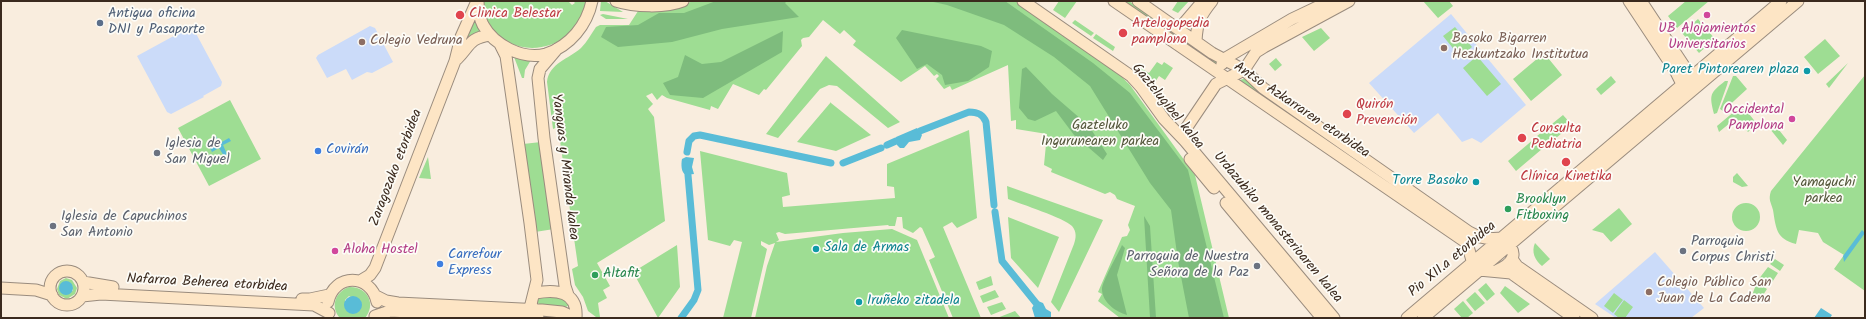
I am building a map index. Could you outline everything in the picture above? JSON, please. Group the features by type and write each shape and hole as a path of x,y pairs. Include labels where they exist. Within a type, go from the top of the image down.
{"main road":[{"path":"477,1 480,18 490,35 500,44 516,52 531,55 545,54 557,49 571,39 587,18 592,1"},
{"name":"Zaragozako etorbidea","path":"360,281 370,275 375,268 455,61 461,37 477,1"},
{"path":"616,1 661,6 672,5 683,1"},
{"name":"Gaztelugibel kalea","path":"1023,1 1136,82 1177,137 1200,172"},
{"name":"Antso Azkarraren etorbidea","path":"1114,1 1467,243 1469,248 1474,243 1488,239"},
{"name":"Antso Azkarraren etorbidea","path":"1138,1 1224,60 1244,70 1262,88 1475,236 1506,241"},
{"path":"1179,29 1203,1"},
{"path":"1196,41 1198,23 1201,15 1212,1"},
{"path":"1177,137 1183,122 1217,73 1224,60 1286,23 1330,3 1349,1"},
{"path":"1629,1 1676,72 1685,90"},
{"path":"1641,1 1694,83"},
{"name":"Pio XII.a etorbidea","path":"1694,83 1781,1"},
{"name":"Pio XII.a etorbidea","path":"1423,318 1476,267 1506,241 1685,90 1798,1"},
{"path":"1235,201 1235,198 1204,161 1185,133 1187,126 1216,84 1221,80 1229,79 1244,70 1256,52 1330,3"},
{"name":"Zaragozako etorbidea","path":"455,61 469,42 479,37 490,35"},
{"path":"500,44 506,56 537,280 532,304 535,315"},
{"name":"Yanguas y Miranda kalea","path":"557,49 540,69 538,78 565,286 568,295 575,305 575,318"},
{"name":"Gaztelugibel kalea","path":"1110,62 1136,89 1177,137 1198,158"},
{"path":"1164,119 1176,125 1183,122"},
{"name":"Urdazubiko monasterioaren kalea","path":"1198,158 1334,318"},
{"name":"Urdazubiko monasterioaren kalea","path":"1200,172 1322,318"},
{"path":"1496,271 1508,266 1512,259 1512,253 1506,241"},
{"path":"1469,248 1476,267 1511,273 1574,318"},
{"path":"1512,259 1517,266 1592,318"},
{"name":"Pio XII.a etorbidea","path":"1407,318 1476,267"},
{"path":"374,317 377,310 373,292 375,268"},
{"path":"1,288 36,290 52,295 59,303 64,305 75,303 82,296 84,292 83,282 78,275 68,272 57,275 52,281 52,295"},
{"path":"330,316 328,301 329,295 332,290 342,282 348,280 360,281 386,301 506,309 535,315"},
{"path":"506,309 527,298 537,280"},
{"path":"1,281 32,283 52,281"},
{"name":"Nafarroa Beherea etorbidea","path":"83,282 101,286 310,299 329,295"},
{"path":"535,292 561,292 568,295"},
{"name":"Nafarroa Beherea etorbidea","path":"82,296 101,294 314,305 330,316"},
{"path":"374,317 390,311 535,315 562,312 575,318"}],"shaded area":[{"name":"Basoko Bigarren Hezkuntzako Institutua","path":"1451,14 1526,105 1481,143 1472,138 1462,142 1438,113 1414,133 1369,83"},
{"path":"192,26 222,82 221,86 203,96 204,97 171,114 167,112 137,56"},
{"name":"Colegio Vedruna","path":"370,26 375,28 393,62 372,73 367,72 352,80 346,69 327,78 316,58 318,55"},
{"name":"Colegio Público San Juan de La Cadena","path":"1655,252 1704,308 1691,318 1616,318 1595,304"}],"green space":[{"path":"483,1 568,1 572,5 575,3 573,1 587,1 582,17 573,31 560,40 546,46 530,48 515,45 501,37 489,24 485,16"},
{"path":"601,1 605,1 623,12 600,11"},
{"name":"Gazteluko Ingurunearen parkea","path":"693,1 1017,1 1119,74 1130,85 1195,175 1229,318 1120,318 1098,301 1102,294 1098,292 1122,237 1127,236 1130,230 1128,225 1135,206 1117,199 1115,195 1110,192 1105,194 1051,172 1052,169 1044,165 1047,134 1016,129 1016,120 1011,121 1008,65 952,90 950,86 944,89 936,79 939,76 937,74 934,76 925,66 901,82 853,45 856,41 844,30 840,34 823,20 809,37 801,40 802,46 766,90 764,89 759,95 733,84 718,109 711,106 710,110 667,98 662,95 657,100 652,93 646,96 653,104 648,109 654,117 665,221 597,263 610,286 603,290 607,298 598,303 600,317 596,317 588,311 583,297 575,285 572,269 578,266 558,127 553,129 547,82 551,70 581,48 596,27 600,25 629,25 640,8 673,9"},
{"path":"716,1 787,1 785,3 799,17 722,29 672,42 618,47 601,37 606,27 638,25 659,13 684,13"},
{"path":"929,1 1005,1 1093,63 1130,93 1188,170 1224,318 1189,318 1178,261 1171,210 1150,183 1090,86 1054,57 1004,25 947,5"},
{"path":"1059,1 1077,1 1065,18 1053,10"},
{"path":"1123,1 1129,1 1217,62 1215,67"},
{"path":"1178,1 1189,1 1178,13 1172,10"},
{"path":"1423,1 1449,1 1453,6 1438,18"},
{"path":"1686,1 1709,1 1677,28 1668,16"},
{"path":"603,14 628,19 606,19 600,15"},
{"path":"475,19 481,32 470,37 466,35"},
{"path":"1698,19 1715,39 1699,53 1682,33"},
{"path":"1075,20 1094,33 1091,36 1072,23"},
{"path":"1455,27 1472,47 1460,57 1443,36"},
{"path":"1321,28 1330,38 1314,51 1302,37"},
{"path":"902,30 981,46 992,51 989,67 968,81 945,85 942,75 927,64 917,69 896,38"},
{"path":"783,31 782,52 703,98 670,95 663,83 678,77 685,55 702,64 721,62"},
{"path":"1096,34 1115,47 1113,51 1093,38"},
{"path":"1825,39 1840,56 1818,74 1804,57"},
{"path":"1544,53 1562,75 1531,101 1513,79"},
{"path":"826,56 900,122 888,128 837,86 829,85 820,89 778,138 766,134"},
{"path":"1477,56 1501,84 1487,96 1463,68"},
{"path":"514,57 531,60 525,70 524,78 522,78"},
{"path":"1276,58 1282,65 1275,71 1269,64"},
{"path":"1157,62 1162,65 1164,62 1173,68 1165,80 1159,76 1150,90 1132,72 1136,65 1149,73"},
{"path":"1848,63 1829,88 1826,84"},
{"path":"1026,67 1052,94 1089,126 1107,154 1103,160 1074,135 1056,111 1035,121 1028,119 1019,108 1022,69"},
{"name":"Yamaguchi parkea","path":"1865,75 1865,291 1834,269 1844,255 1823,242 1818,233 1799,230 1796,244 1784,239 1776,227 1770,197 1771,191"},
{"path":"1611,76 1616,82 1601,95 1596,89"},
{"path":"1733,76 1736,76 1747,89 1723,111 1720,109"},
{"path":"1246,78 1457,231 1240,81"},
{"path":"1725,81 1728,81 1727,85 1717,113 1714,114 1711,98 1712,94 1716,88"},
{"path":"230,100 261,159 209,186 178,128"},
{"path":"831,102 871,135 836,151 797,142"},
{"path":"1742,105 1757,124 1748,132 1736,118 1719,132 1717,126"},
{"path":"1563,115 1572,125 1546,146 1537,136"},
{"path":"1775,125 1787,140 1783,145 1770,129"},
{"path":"969,130 977,218 957,228 952,222 943,227 981,318 953,318 929,260 935,257 922,228 920,227 913,233 903,228 902,217 897,217 895,226 888,225 785,234 779,232 776,233 779,240 776,242 843,233 892,229 917,240 949,318 755,318 767,266 775,243 769,245 761,241 761,245 767,249 751,318 723,318 742,242 734,240 730,246 708,240 700,151 787,173 790,195 782,197 783,207 895,198 894,187 887,186 887,164"},
{"path":"1534,139 1542,149 1516,171 1508,161"},
{"path":"541,142 554,229 535,232 523,144"},
{"path":"428,157 431,179 419,178"},
{"path":"1737,173 1748,186 1742,187 1733,182 1733,177"},
{"path":"1007,186 1103,220 1059,312 1051,302 1074,244 1076,237 1075,230 1072,226 1060,219 1008,199"},
{"path":"1746,203 1756,207 1760,217 1756,227 1746,231 1736,227 1732,217 1736,207"},
{"path":"1619,208 1632,224 1611,242 1603,233 1592,230"},
{"path":"1144,216 1150,226 1156,318 1150,318"},
{"path":"1008,217 1059,237 1038,288 1011,258"},
{"path":"1535,243 1550,259 1542,266 1534,256 1533,250"},
{"path":"677,245 680,287 658,318 633,272"},
{"path":"1122,245 1125,248 1117,275 1127,315 1118,312 1110,306 1104,298 1102,289 1107,274"},
{"path":"1775,259 1784,265 1780,271 1770,264"},
{"path":"1768,267 1778,273 1769,287 1758,280"},
{"path":"991,276 993,285 979,290 976,282"},
{"path":"66,278 72,280 77,288 75,294 67,299 59,295 57,289 60,281","holes":["72,285 73,291 60,292 60,286"]},
{"path":"1757,282 1767,289 1758,303 1751,298"},
{"path":"1486,283 1495,294 1487,301 1478,290"},
{"path":"1505,286 1530,304 1518,313 1500,293"},
{"path":"355,287 361,289 368,297 370,307 365,318 340,318 337,314 335,305 337,296 344,289","holes":["349,296 361,302 359,310 349,312 345,308 345,300"]},
{"path":"995,290 999,297 983,303 980,296"},
{"path":"1475,292 1485,303 1475,311 1466,300"},
{"path":"1614,293 1623,300 1613,313 1604,306"},
{"path":"547,294 565,299 569,305 566,307 539,305 537,300 538,297"},
{"path":"1624,300 1633,307 1625,318 1619,318 1614,314"},
{"path":"1463,301 1473,313 1467,318 1462,318 1454,309"},
{"path":"1002,302 1006,309 991,315 987,307"},
{"path":"1015,311 1021,318 997,318"}],"water":[{"path":"917,128 922,135 920,140 909,142 904,148 900,148 897,145 896,137"},
{"path":"216,136 220,143 229,138 231,141 223,145 227,154 224,156 219,148 212,152 210,148 217,144 214,138"},
{"path":"686,157 694,158 692,167 694,174 686,175 682,170 682,159"},
{"path":"1862,230 1865,233 1844,262 1843,256"},
{"path":"66,281 71,283 73,288 71,293 66,295 61,293 59,288 61,283"},
{"path":"353,296 359,299 362,305 359,311 353,314 347,311 344,305 347,299"},
{"path":"1038,301 1043,303 1046,309 1051,312 1051,318 1035,318 1032,308"},
{"path":"1821,308 1832,315 1830,318 1814,318"}],"waterway":[{"path":"920,131 969,112 981,115 986,122 994,205"},
{"path":"687,152 689,141 694,136 700,135 831,163"},
{"path":"887,145 896,141"},
{"path":"843,163 881,148"},
{"path":"681,318 694,300 698,290 688,175"},
{"path":"995,212 1002,261 1036,303"}],"place":[{"name":"Clinica Belestar","path":"460,15"},
{"name":"UB Alojamientos Universitarios","path":"1707,15"},
{"name":"Antigua oficina DNI y Pasaporte","path":"100,23"},
{"name":"Artelogopedia pamplona","path":"1123,33"},
{"name":"Colegio Vedruna","path":"362,42"},
{"name":"Basoko Bigarren Hezkuntzako Institutua","path":"1444,48"},
{"name":"Paret Pintorearen plaza","path":"1807,71"},
{"name":"Quirón Prevención","path":"1347,114"},
{"name":"Occidental Pamplona","path":"1792,119"},
{"name":"Consulta Pediatria","path":"1522,138"},
{"name":"Covirán","path":"318,151"},
{"name":"Iglesia de San Miguel","path":"157,153"},
{"name":"Clínica Kinetika","path":"1566,162"},
{"name":"Torre Basoko","path":"1476,182"},
{"name":"Brooklyn Fitboxing","path":"1508,209"},
{"name":"Iglesia de Capuchinos San Antonio","path":"53,226"},
{"name":"Sala de Armas","path":"816,249"},
{"name":"Aloha Hostel","path":"335,251"},
{"name":"Parroquia Corpus Christi","path":"1683,251"},
{"name":"Carrefour Express","path":"440,264"},
{"name":"Parroquia de Nuestra Señora de la Paz","path":"1257,266"},
{"name":"Altafit","path":"595,275"},
{"name":"Colegio Público San Juan de La Cadena","path":"1649,292"},
{"name":"Iruñeko zitadela","path":"859,302"}]}
